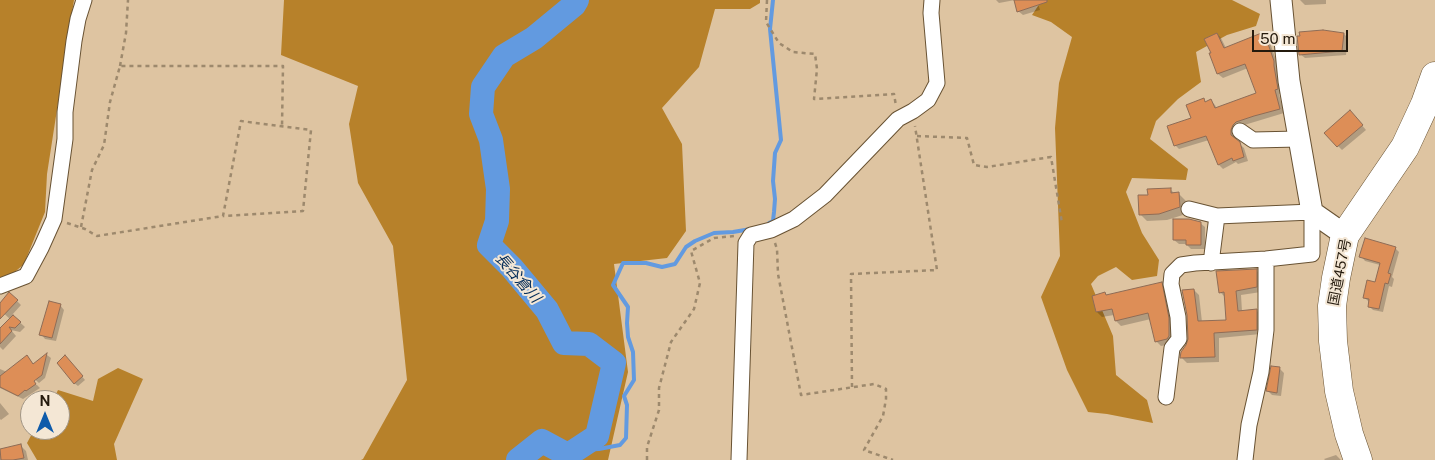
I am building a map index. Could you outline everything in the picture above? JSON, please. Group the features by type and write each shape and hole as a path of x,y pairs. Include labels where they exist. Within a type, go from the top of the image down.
{"highway":[{"name":"国道457号","path":"1358,460 1349,434 1339,391 1332,342 1332,306 1336,278 1345,235 1405,147 1425,104 1435,76"}],"street":[{"path":"0,286 26,276 54,220 65,138 65,112 74,41 78,18 84,0"},
{"path":"740,460 746,243 751,235 771,230 794,219 825,195 898,119 913,112 928,100 937,83 931,13 932,0"},
{"path":"1166,398 1172,348 1179,339 1178,316 1171,284 1172,274 1181,266 1195,263 1312,254 1312,212 1289,81 1281,0"},
{"path":"1240,132 1253,140 1299,139"},
{"path":"1189,209 1216,216 1312,212 1345,235"},
{"path":"1211,263 1216,216"},
{"path":"1245,460 1249,425 1261,372 1266,330 1266,259"}],"path":[{"path":"81,227 92,170 104,145 110,102 120,66 126,33 128,0"},
{"path":"767,0 766,22 779,43 793,52 815,54 817,69 814,99 894,94 898,119"},
{"path":"120,66 283,66 282,126"},
{"path":"852,386 851,274 937,270 913,112"},
{"path":"54,220 81,227 97,236 223,216 303,211 310,130 241,121 223,216"},
{"path":"917,136 966,138 974,165 987,167 1051,158 1062,222"},
{"path":"771,230 777,249 778,274 801,395 874,384 886,389 883,416 864,450 893,460"},
{"path":"647,460 647,447 659,410 659,388 671,342 694,309 700,283 690,251 714,238 751,235"}],"shaded area":[{"path":"0,0 74,0 47,174 45,212 24,264 0,285"},
{"path":"284,0 760,0 760,3 750,9 715,9 699,67 662,108 682,144 686,231 667,258 614,264 628,372 608,460 361,460 407,380 393,246 358,183 349,124 358,86 281,55"},
{"path":"1042,0 1232,0 1260,14 1256,26 1227,35 1196,52 1201,82 1178,99 1156,121 1150,139 1188,169 1186,180 1132,178 1126,192 1142,233 1159,260 1157,276 1132,280 1116,267 1098,276 1091,284 1113,336 1116,375 1147,400 1153,423 1088,412 1067,370 1041,297 1060,256 1055,128 1059,83 1072,37 1051,22 1032,15"},
{"path":"118,368 143,379 114,444 117,460 37,460 27,443 29,440 70,440 70,394 93,401 98,379"}],"building":[{"path":"1014,0 1047,0 1047,2 1017,12"},
{"path":"1323,30 1344,33 1342,51 1299,55 1297,36 1300,36 1299,32"},
{"path":"1264,32 1274,61 1278,89 1275,90 1280,109 1236,122 1233,125 1231,135 1240,142 1244,157 1233,161 1232,158 1218,165 1206,136 1174,146 1167,126 1191,118 1186,105 1204,98 1205,102 1211,99 1215,108 1256,93 1245,64 1217,74 1209,53 1211,53 1204,39 1217,33 1224,48"},
{"path":"1350,110 1363,125 1337,147 1324,133"},
{"path":"1171,188 1171,193 1179,192 1180,207 1159,214 1139,215 1138,195 1148,195 1147,189"},
{"path":"1173,219 1189,219 1201,222 1201,245 1186,245 1186,240 1173,240"},
{"path":"1365,238 1396,247 1388,273 1391,274 1388,284 1385,283 1379,309 1368,307 1369,299 1363,298 1367,280 1375,282 1380,263 1359,257"},
{"path":"1257,269 1257,287 1236,291 1238,311 1257,309 1257,330 1214,333 1215,357 1180,358 1188,339 1187,315 1182,290 1194,289 1198,321 1226,320 1224,292 1219,293 1216,271"},
{"path":"1162,282 1169,318 1169,336 1167,339 1155,342 1148,313 1115,321 1112,309 1096,312 1092,296 1105,292 1106,295"},
{"path":"9,292 18,300 0,319 0,303"},
{"path":"49,301 61,304 52,338 39,335"},
{"path":"13,315 21,322 15,328 9,327 12,331 0,344 0,328"},
{"path":"47,353 42,375 34,381 36,384 27,390 20,390 18,396 0,387 0,376 27,355 33,364"},
{"path":"65,355 83,376 74,384 57,363"},
{"path":"1271,366 1280,367 1277,393 1266,391"},
{"path":"21,444 24,458 1,460 0,449"}],"waterway":[{"name":"長谷倉川","path":"518,460 542,441 568,455 597,436 614,363 589,344 564,343 547,310 512,268 489,245 497,221 498,189 491,140 481,114 483,87 504,56 534,38 574,5 577,0"},
{"path":"769,223 773,221 774,212 773,181 775,153 781,140 770,29 773,0"},
{"path":"576,450 599,449 620,445 626,438 627,405 624,396 634,380 633,352 628,337 628,307 613,285 623,263 646,263 662,267 675,264 686,247 695,241 714,233 751,229"}]}
